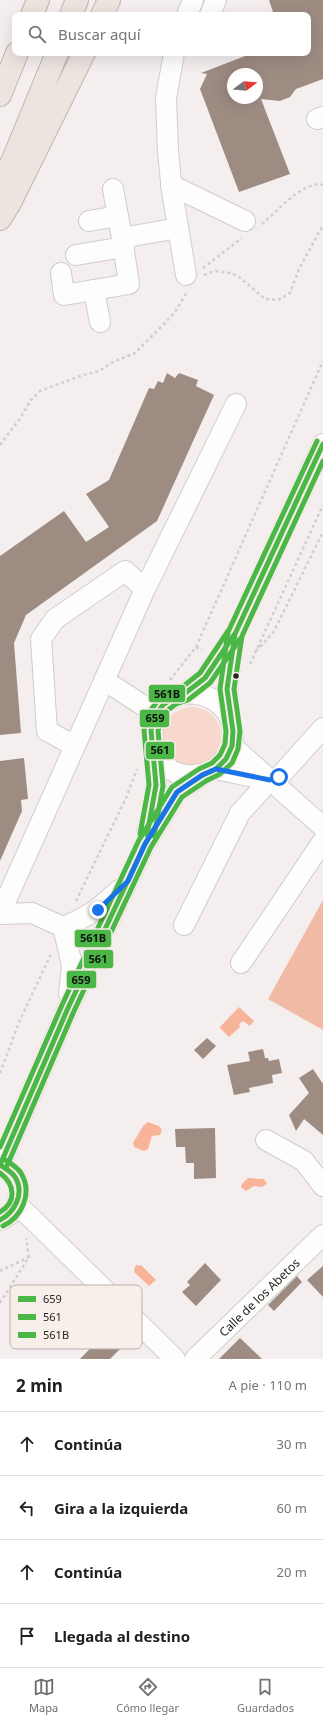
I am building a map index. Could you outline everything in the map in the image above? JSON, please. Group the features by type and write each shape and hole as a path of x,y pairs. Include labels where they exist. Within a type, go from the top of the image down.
{"highway":[{"path":"33,12 38,0"},
{"path":"72,12 77,0"},
{"path":"103,12 109,0"},
{"path":"0,95 16,56"},
{"path":"0,187 12,162 55,56"},
{"path":"0,219 10,203 83,56"}],"street":[{"path":"188,12 193,0"},
{"path":"211,12 216,0"},
{"path":"173,56 166,98 171,185 178,228 192,280"},
{"path":"171,185 245,221"},
{"path":"61,273 64,295 94,290 131,292 113,189"},
{"path":"89,222 118,216"},
{"path":"76,255 178,228"},
{"path":"94,290 100,322"},
{"path":"128,881 98,910 82,920 64,927 32,913 0,914 145,589 236,404"},
{"path":"145,844 156,785 151,730 156,714 168,702 184,694 205,678 235,634 323,444"},
{"path":"75,746 47,731 41,639 55,618 125,571 145,589"},
{"path":"0,1220 12,1212 17,1204 19,1195 15,1177 8,1170 0,1166 68,1008 145,844 177,792 209,772 226,759 232,746 233,732 226,689 235,634"},
{"path":"104,680 156,714"},
{"path":"184,694 198,694 211,698 222,706 230,718"},
{"path":"153,746 160,760 172,771 187,776 209,772 270,780 279,777 323,728"},
{"path":"232,746 323,827"},
{"path":"184,926 240,814 270,780"},
{"path":"242,963 323,841"},
{"path":"64,927 72,965 68,1008"},
{"path":"0,1141 6,1138 19,1121"},
{"path":"266,1140 304,1162 323,1186"},
{"path":"17,1204 100,1285"},
{"name":"Calle de los Abetos","path":"195,1359 323,1235"},
{"path":"142,1327 175,1359"}],"path":[{"path":"0,445 21,417 31,400 40,391 83,375 99,371 113,362 135,353 166,323 175,312 192,280 215,271 230,273 238,276 265,298 278,300 290,292 299,269 323,225"},
{"path":"196,647 323,361"},
{"path":"254,653 273,633 323,532"},
{"path":"0,1271 30,1257 12,1285"},
{"path":"0,1303 10,1288"}],"shaded area":[{"path":"192,707 208,712 216,720 221,736 216,752 208,760 192,765 176,760 168,752 163,736 168,720 176,712"},
{"path":"323,900 323,1030 268,999"},
{"path":"239,1007 254,1021 250,1026 243,1021 239,1024 240,1027 229,1037 220,1027"},
{"path":"148,1122 159,1126 162,1130 160,1135 152,1136 148,1149 144,1151 134,1147 133,1143 143,1126"},
{"path":"248,1178 264,1179 267,1184 262,1187 254,1186 246,1191 241,1187"},
{"path":"141,1265 156,1280 149,1286 134,1272 135,1266"}],"building":[{"path":"269,0 323,0 323,79 296,89 290,97 280,101 263,99 263,68 227,68 227,104 263,104 290,174 239,192 200,89 207,74 201,73 245,56 311,56 311,12 273,12"},
{"path":"167,373 175,378 179,373 198,380 196,386 214,395 157,521 26,615 14,643 21,733 0,735 0,556 64,511 86,542 109,527 86,494 109,480 149,388 154,389 158,381 163,383"},
{"path":"24,758 28,799 21,800 22,811 0,861 0,761"},
{"path":"207,1038 216,1046 203,1059 194,1050"},
{"path":"263,1049 265,1058 268,1058 269,1061 279,1059 282,1073 272,1075 273,1083 249,1088 250,1092 234,1095 227,1065 250,1061 248,1052"},
{"path":"313,1069 323,1084 323,1135 304,1119 296,1131 289,1115 309,1093 299,1078"},
{"path":"215,1128 216,1178 194,1179 194,1163 186,1163 185,1147 176,1147 175,1129"},
{"path":"205,1263 221,1280 196,1306 182,1292 190,1285 187,1282"},
{"path":"323,1266 323,1297 307,1280"},
{"path":"297,1276 302,1282 274,1311 268,1305"},
{"path":"240,1338 262,1359 219,1359"},
{"path":"90,1349 120,1349 110,1359 80,1359"}],"transit line":[{"name":"561B","path":"0,1147 62,1005 139,840 172,787 199,769 212,763 220,755 225,744 226,731 220,689 228,632 317,441"},
{"name":"659","path":"0,1165 68,1008 145,844 177,792 203,775 216,769 226,759 232,746 233,731 227,689 235,634 323,444"},
{"name":"561","path":"6,1168 74,1011 151,847 182,797 206,781 220,774 232,763 238,749 240,731 234,689 242,636 323,461"},
{"name":"561B","path":"140,834 149,785 144,730 150,711 159,699 170,692 181,688 200,673 228,631"},
{"name":"659","path":"147,835 156,785 151,730 156,714 163,705 173,698 184,694 205,678 234,635"},
{"name":"561","path":"154,836 163,786 158,731 162,717 176,704 188,700 210,683 240,639"},
{"name":"561B","path":"3,1226 16,1217 24,1204 26,1196 26,1188 21,1173 4,1159"},
{"name":"659","path":"0,1165 14,1175 19,1189 19,1196 14,1207 5,1217 0,1220"},
{"name":"561","path":"0,1173 9,1182 12,1193 9,1203 0,1212"}],"route":[{"path":"98,910 128,881 145,844 177,792 202,775 216,769 270,780 279,777"}]}
